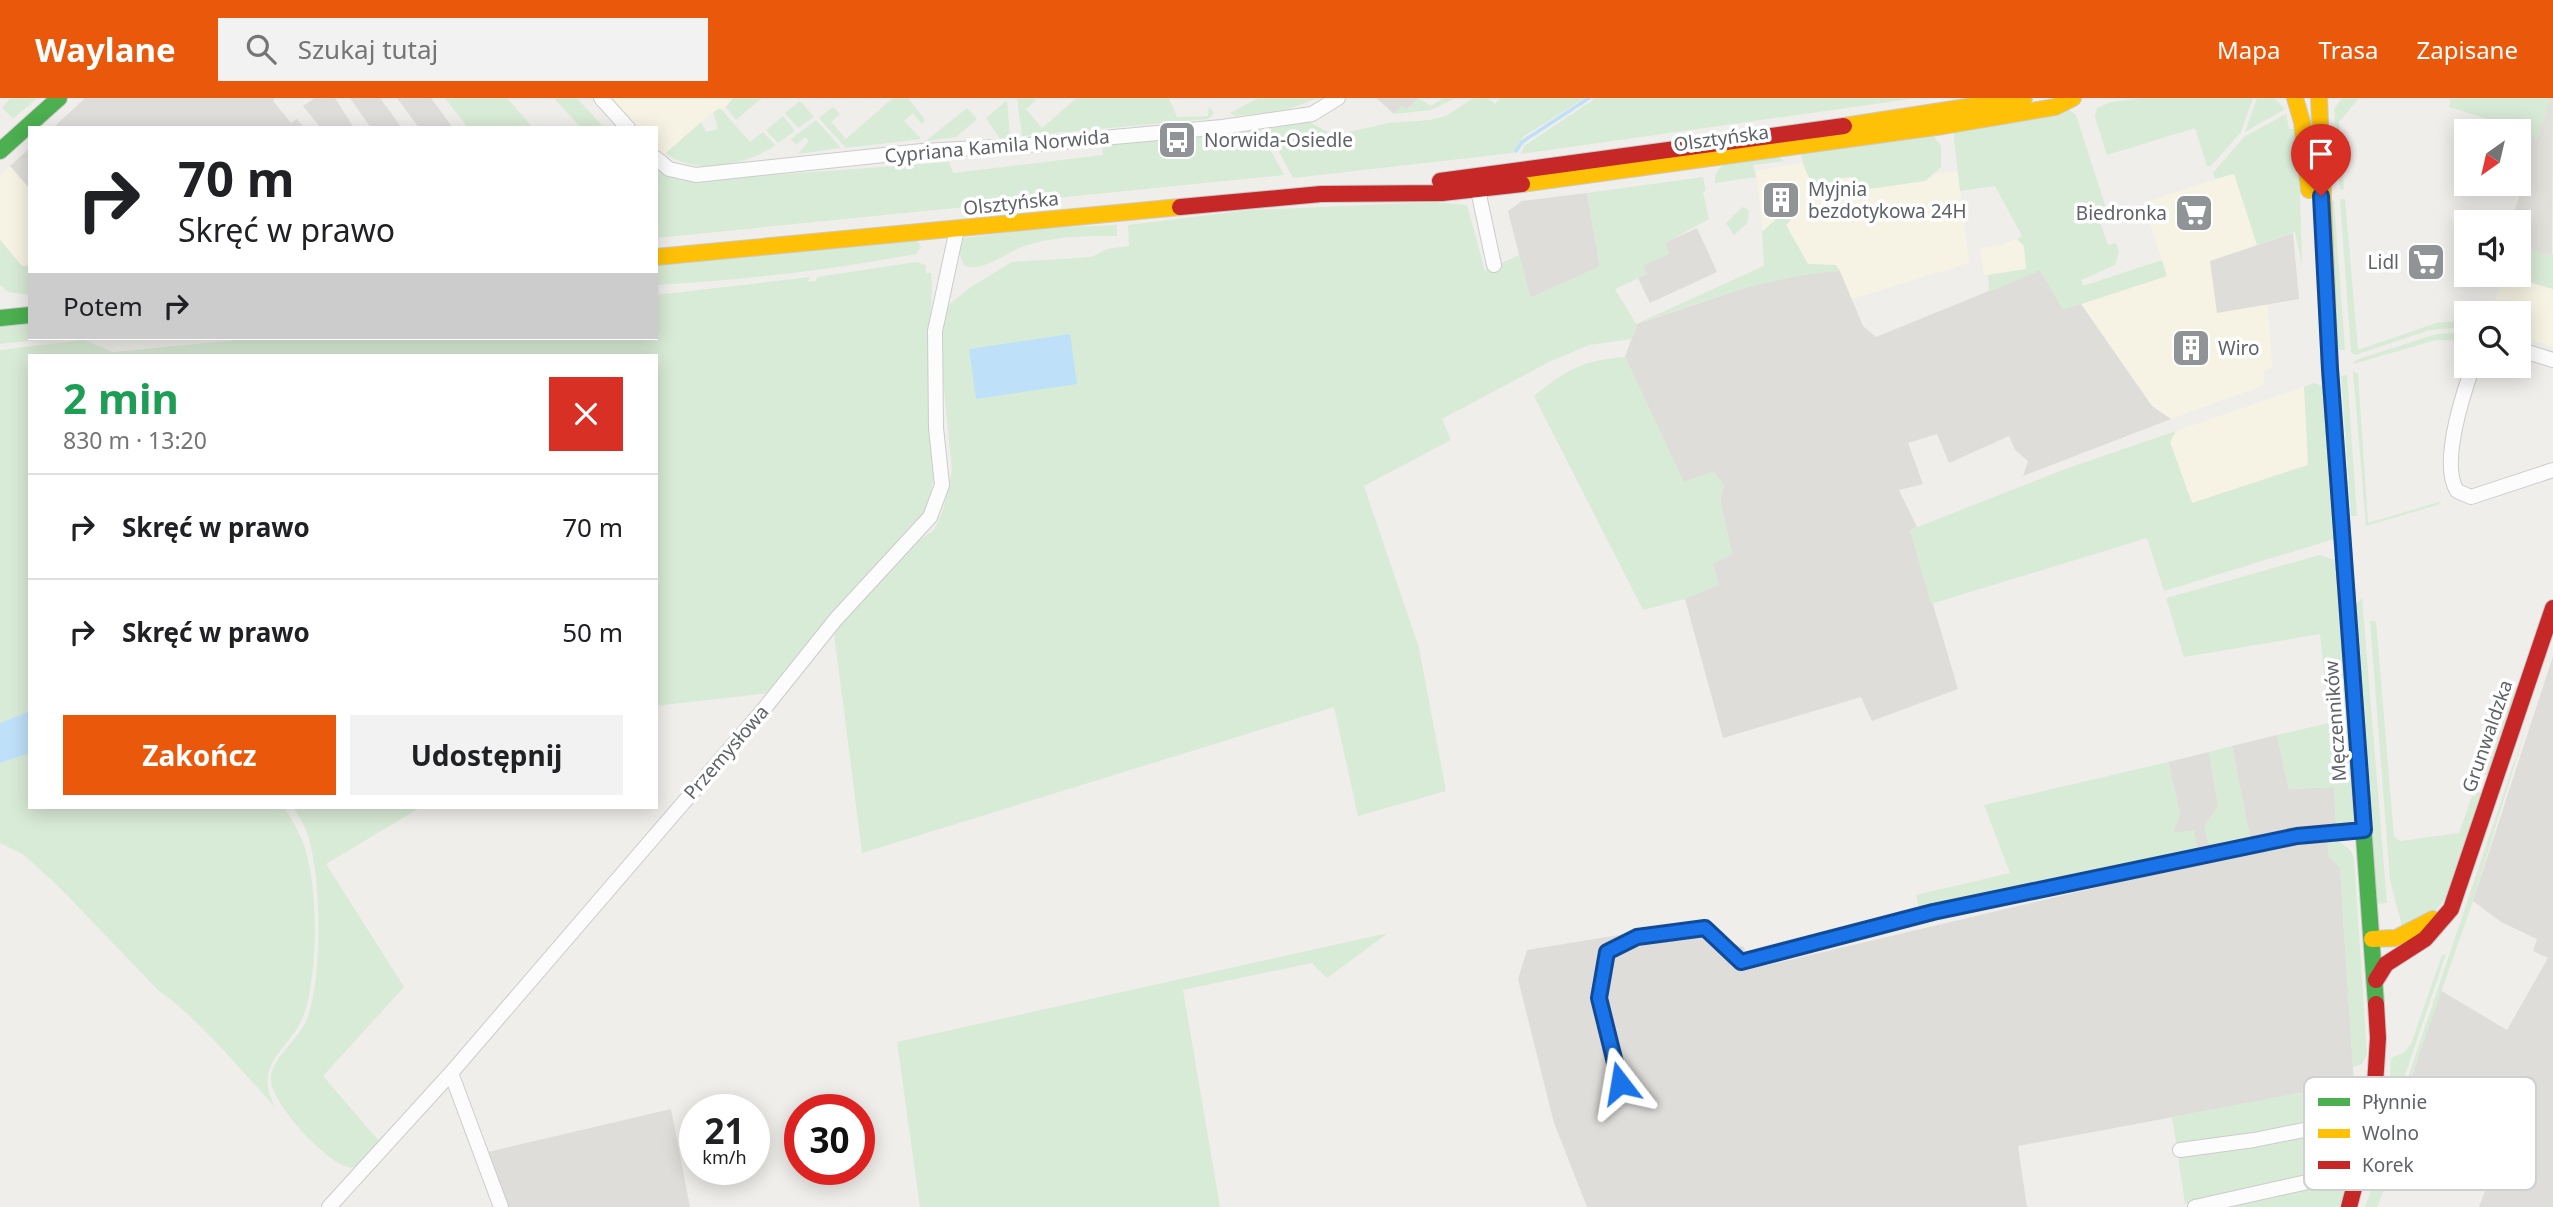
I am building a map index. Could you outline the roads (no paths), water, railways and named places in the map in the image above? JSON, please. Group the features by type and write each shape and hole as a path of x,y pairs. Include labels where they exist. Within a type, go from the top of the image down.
{"main road":[{"path":"0,151 59,98"},
{"name":"Olsztyńska","path":"1477,183 2024,98"},
{"name":"Olsztyńska","path":"658,257 1321,194 1477,183 1943,126 2056,107 2073,98"},
{"name":"Męczenników","path":"2295,98 2302,122 2315,273 2330,369"},
{"name":"Męczenników","path":"2319,98 2330,369 2376,980 2377,1077"},
{"path":"0,318 28,315"},
{"name":"Grunwaldzka","path":"2376,980 2386,964 2412,950 2441,925 2452,909 2553,608"},
{"name":"Grunwaldzka","path":"2372,939 2396,938 2432,920 2461,877"},
{"path":"2349,1207 2355,1190"}],"street":[{"path":"601,98 626,126"},
{"name":"Cypriana Kamila Norwida","path":"658,160 669,169 696,175 922,151 1017,146 1222,127 1312,114 1338,98"},
{"path":"1477,183 1494,265"},
{"name":"Przemysłowa","path":"329,1207 451,1073 764,709 836,619 930,517 942,485 936,428 935,331 957,229"},
{"path":"2531,353 2553,360"},
{"path":"2470,378 2455,429 2453,477 2458,491 2471,497 2553,470"},
{"path":"1620,1083 1599,998 1607,952 1637,937 1705,928 1741,962 1933,912 2297,836 2364,830"},
{"path":"451,1073 501,1207"},
{"path":"2180,1150 2304,1130"},
{"path":"2195,1207 2304,1183"}],"water":[{"path":"1070,334 1077,384 976,399 969,349"},
{"path":"28,712 28,754 0,763 0,723"}],"waterway":[{"path":"1516,151 1522,142 1589,98"}],"place":[{"name":"Norwida-Osiedle","path":"1177,140"},
{"name":"Myjnia bezdotykowa 24H","path":"1781,200"},
{"name":"Biedronka","path":"2194,213"},
{"name":"Lidl","path":"2426,262"},
{"name":"Wiro","path":"2191,348"}]}
